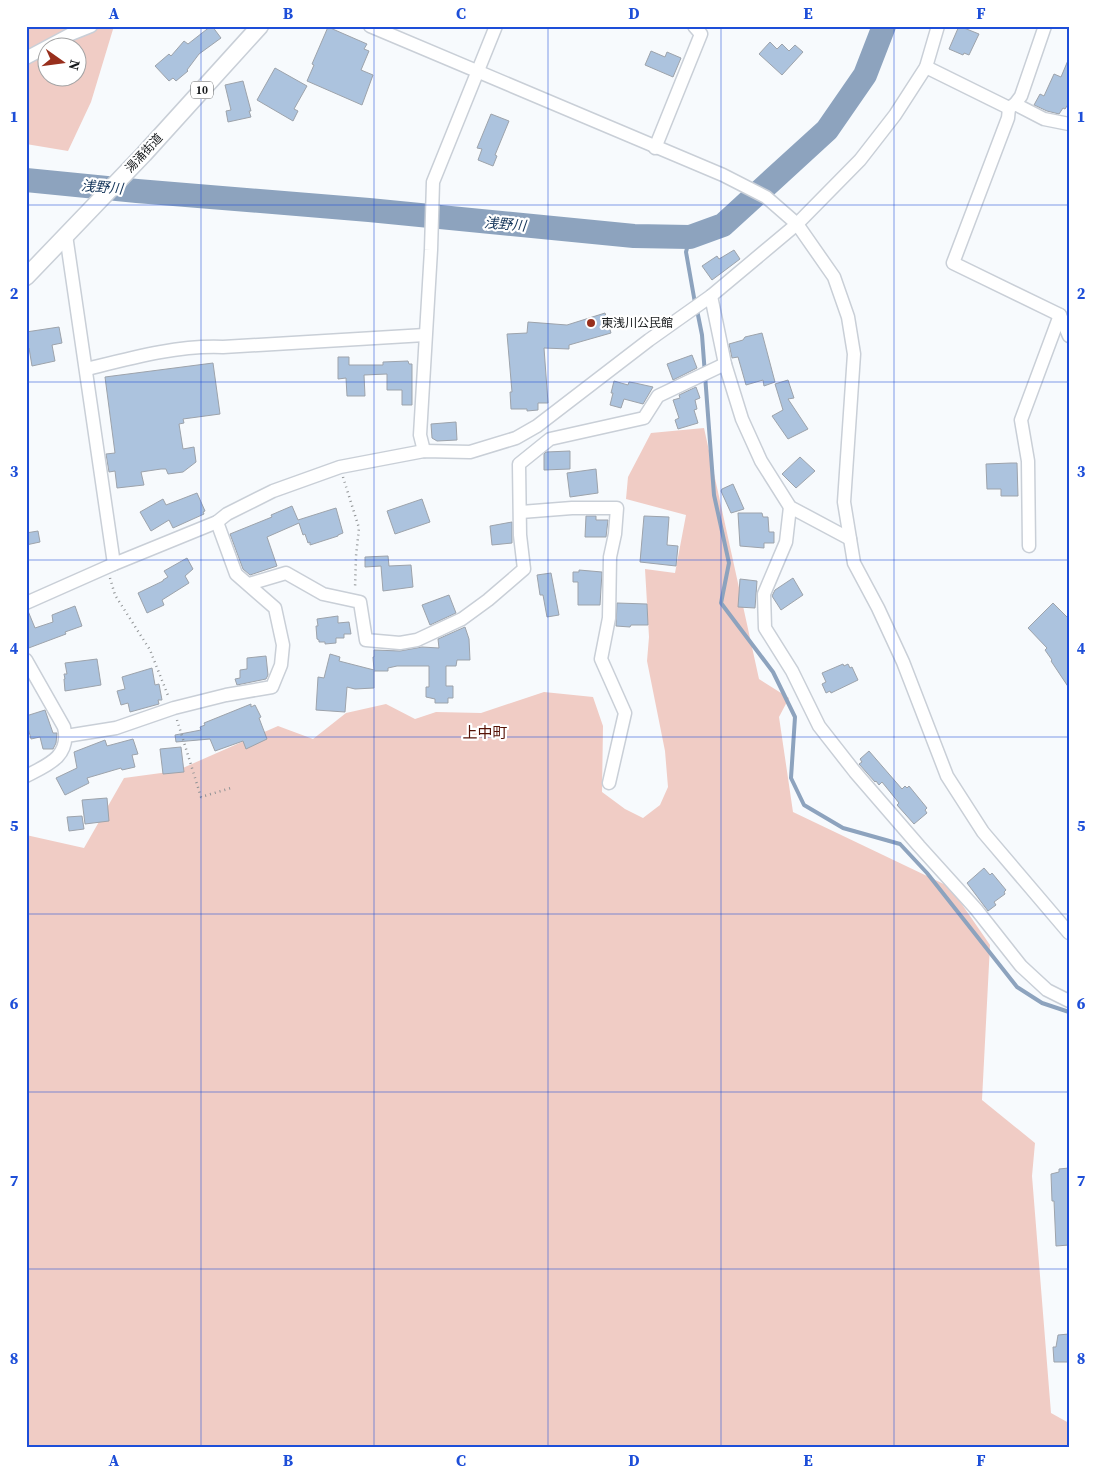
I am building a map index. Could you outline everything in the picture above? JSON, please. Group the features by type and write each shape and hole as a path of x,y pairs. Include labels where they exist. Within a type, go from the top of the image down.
{"main road":[{"name":"湯涌街道","path":"26,277 144,154 260,26"}],"street":[{"path":"26,58 71,34 91,26"},
{"path":"370,26 655,148 723,175 766,197 797,224 834,277 848,318 854,354 844,502 854,563 878,608 903,662 947,776 982,832 1069,933"},
{"path":"424,450 420,436 433,182 496,26"},
{"path":"655,148 701,34 694,26"},
{"path":"26,604 217,522 228,514 273,491 340,467 424,450 470,452 500,444 537,426 648,340 707,298 797,224 860,160 895,115 926,68 938,26"},
{"path":"1045,26 1021,96 1012,106 953,264 1060,315 1069,336"},
{"path":"926,68 1044,119 1069,124"},
{"path":"66,235 87,369 111,566"},
{"path":"707,298 721,365 761,461 790,507 850,539"},
{"path":"1030,546 1028,461 1021,420 1060,315"},
{"path":"87,369 138,357 203,346 223,347 425,336"},
{"path":"249,584 286,573 323,594 360,602 366,640 400,643 417,640 462,619 488,600 524,569 520,535 520,464 550,440 644,418 658,396 698,378 721,365"},
{"path":"790,507 786,542 764,594 765,628 792,671 819,726 855,772 976,909 1021,966 1047,990 1069,1001"},
{"path":"520,512 617,508 615,534 610,557 610,618 601,659 625,713 609,783"},
{"path":"66,736 116,728 174,708 226,694 272,687 281,665 283,645 275,608 236,574 217,522"},
{"path":"26,660 64,727 66,736 64,747 51,764 26,776"}],"path":[{"path":"340,467 359,528 355,601"},
{"path":"111,566 115,595 150,650 174,708 201,797 231,788"}],"shaded area":[{"path":"26,26 114,26 91,102 68,151 26,144"},
{"path":"704,428 759,679 789,698 779,717 793,812 950,887 990,945 982,1100 1035,1143 1032,1176 1051,1413 1069,1423 1069,1448 26,1448 26,835 84,848 124,778 176,771 278,726 313,739 346,713 386,704 415,719 436,712 481,713 544,692 593,697 603,726 602,792 625,809 643,818 660,805 668,787 665,751 647,661 649,637 645,569 675,573 686,515 626,499 628,477 651,433"}],"building":[{"path":"211,26 221,38 199,54 188,71 176,81 173,78 169,81 155,66 169,54 171,56 184,41 188,44"},
{"path":"959,26 979,34 969,55 964,53 963,55 949,49"},
{"path":"328,27 367,44 364,49 369,51 361,70 373,75 362,105 307,81 314,65 312,64"},
{"path":"770,42 777,49 782,44 789,51 795,45 803,52 782,75 759,54"},
{"path":"651,51 665,57 667,52 681,58 673,77 645,65"},
{"path":"1069,58 1069,103 1065,109 1063,108 1059,114 1034,105 1040,94 1044,96 1054,74 1061,77"},
{"path":"275,68 307,86 294,109 298,111 293,121 257,100"},
{"path":"243,81 251,117 228,122 226,111 231,110 225,85"},
{"path":"491,114 509,121 495,155 497,156 493,166 478,160 482,149 477,148"},
{"path":"734,250 740,259 712,280 702,266 717,256 719,259"},
{"path":"605,313 611,333 569,345 569,349 544,348 548,403 538,403 538,410 511,409 510,392 512,392 507,334 527,333 528,322 567,325"},
{"path":"59,327 62,343 52,345 55,361 32,366 29,348 26,349 26,332"},
{"path":"762,333 775,382 764,386 763,380 746,385 738,357 732,358 729,344 743,340 745,337"},
{"path":"692,355 697,368 673,380 667,364"},
{"path":"338,357 349,357 349,365 383,365 383,362 408,361 409,364 412,364 412,405 402,405 402,390 387,390 387,374 364,375 365,396 347,396 346,378 338,379"},
{"path":"213,363 220,414 183,419 184,423 179,424 183,449 194,447 196,462 183,472 168,474 166,469 161,469 141,472 144,485 117,488 115,471 109,472 106,454 115,453 105,377"},
{"path":"788,380 794,398 788,399 808,429 788,439 772,416 783,410 775,384"},
{"path":"614,381 628,385 629,382 653,387 643,404 624,399 621,408 610,405"},
{"path":"696,387 700,398 695,400 697,409 694,410 698,423 678,429 675,420 679,418 673,400 680,398 679,395"},
{"path":"456,422 457,440 437,441 432,438 431,424"},
{"path":"570,451 570,469 544,470 544,454 546,452"},
{"path":"800,457 815,471 796,488 782,474"},
{"path":"1017,463 1018,496 1001,496 1001,489 987,489 986,464"},
{"path":"596,469 598,493 570,497 567,473"},
{"path":"733,484 744,509 731,513 721,491"},
{"path":"197,493 205,511 203,512 204,514 173,528 169,520 151,531 140,512 163,499 166,505"},
{"path":"422,499 430,522 395,534 387,511"},
{"path":"292,506 298,520 336,508 343,533 310,545 305,534 303,535 299,523 267,537 277,566 250,575 243,569 230,534 272,517 271,515"},
{"path":"738,513 762,513 763,517 768,517 769,532 774,532 774,543 764,543 764,548 740,546"},
{"path":"586,516 596,516 596,520 608,520 606,537 585,537"},
{"path":"644,516 669,517 667,545 678,546 676,566 640,562"},
{"path":"512,522 512,543 492,545 490,526"},
{"path":"38,531 40,542 26,545 26,533"},
{"path":"388,556 389,566 411,565 413,587 383,591 381,566 365,567 365,557"},
{"path":"187,558 193,569 185,576 189,583 162,600 164,605 147,613 138,593 163,581 168,577 164,571"},
{"path":"579,570 602,572 600,605 578,605 578,582 573,582 573,572 579,572"},
{"path":"551,573 559,615 547,617 543,595 540,595 537,575"},
{"path":"793,578 803,595 781,610 772,596 775,590"},
{"path":"740,579 757,581 755,608 738,607"},
{"path":"449,595 456,613 430,625 422,605"},
{"path":"617,603 647,604 648,625 616,626"},
{"path":"1053,603 1069,619 1069,688 1051,661 1045,650 1047,648 1028,628"},
{"path":"75,606 82,626 26,649 26,611 28,611 35,628 53,622 52,615"},
{"path":"338,616 338,623 349,622 351,634 344,634 344,638 336,638 336,643 325,644 325,642 319,642 317,639 317,619"},
{"path":"465,627 469,639 470,660 457,660 456,666 446,666 446,686 453,686 453,698 448,698 448,703 435,703 435,699 426,697 426,687 429,687 429,666 397,666 388,668 388,671 374,671 374,688 355,689 347,687 345,712 316,710 318,677 324,678 330,654 340,657 339,661 374,670 374,650 400,651 422,647 439,648 438,639"},
{"path":"266,656 268,675 266,679 237,685 235,679 240,678 240,670 247,669 247,658"},
{"path":"97,659 101,685 65,691 64,674 67,674 65,663"},
{"path":"843,664 844,666 848,664 850,668 852,667 858,680 831,693 830,691 826,693 822,684 826,682 822,673"},
{"path":"152,668 155,685 159,684 162,700 158,700 159,704 130,712 128,703 121,705 117,691 125,689 122,677"},
{"path":"251,704 251,707 255,705 261,717 259,718 267,739 246,749 243,741 215,751 210,739 176,742 175,735 201,730 200,727 205,725 204,723"},
{"path":"45,710 53,733 57,733 53,749 43,749 40,737 31,739 28,728 26,729 26,716"},
{"path":"133,739 138,754 132,755 135,767 122,770 121,768 87,778 89,783 65,795 56,778 77,768 74,752 105,740 107,746"},
{"path":"181,747 184,772 163,774 160,749"},
{"path":"869,751 902,789 905,786 907,788 909,786 927,808 925,810 927,813 914,824 897,805 899,803 882,782 879,785 875,782 859,764 862,762 860,759"},
{"path":"107,798 109,821 85,824 82,800"},
{"path":"82,816 84,829 69,831 67,817"},
{"path":"984,868 990,875 992,873 1006,890 1005,894 994,902 996,905 988,911 967,883"},
{"path":"1069,1168 1069,1245 1056,1246 1051,1174 1059,1172 1059,1169"},
{"path":"1069,1334 1069,1362 1054,1362 1053,1347 1056,1347 1058,1335"}],"waterway":[{"name":"浅野川","path":"26,180 369,210 634,236 690,237 723,225 827,130 865,75 884,26"},
{"path":"690,237 686,252 695,303"},
{"path":"697,310 702,335 714,495 729,563 721,603 773,672 795,717 791,778 804,805 843,828 900,844 927,873 1017,987 1042,1003 1069,1012"}],"place":[{"name":"東浅川公民館","path":"591,323"}],"district":[{"name":"上中町","path":"485,733"}]}
